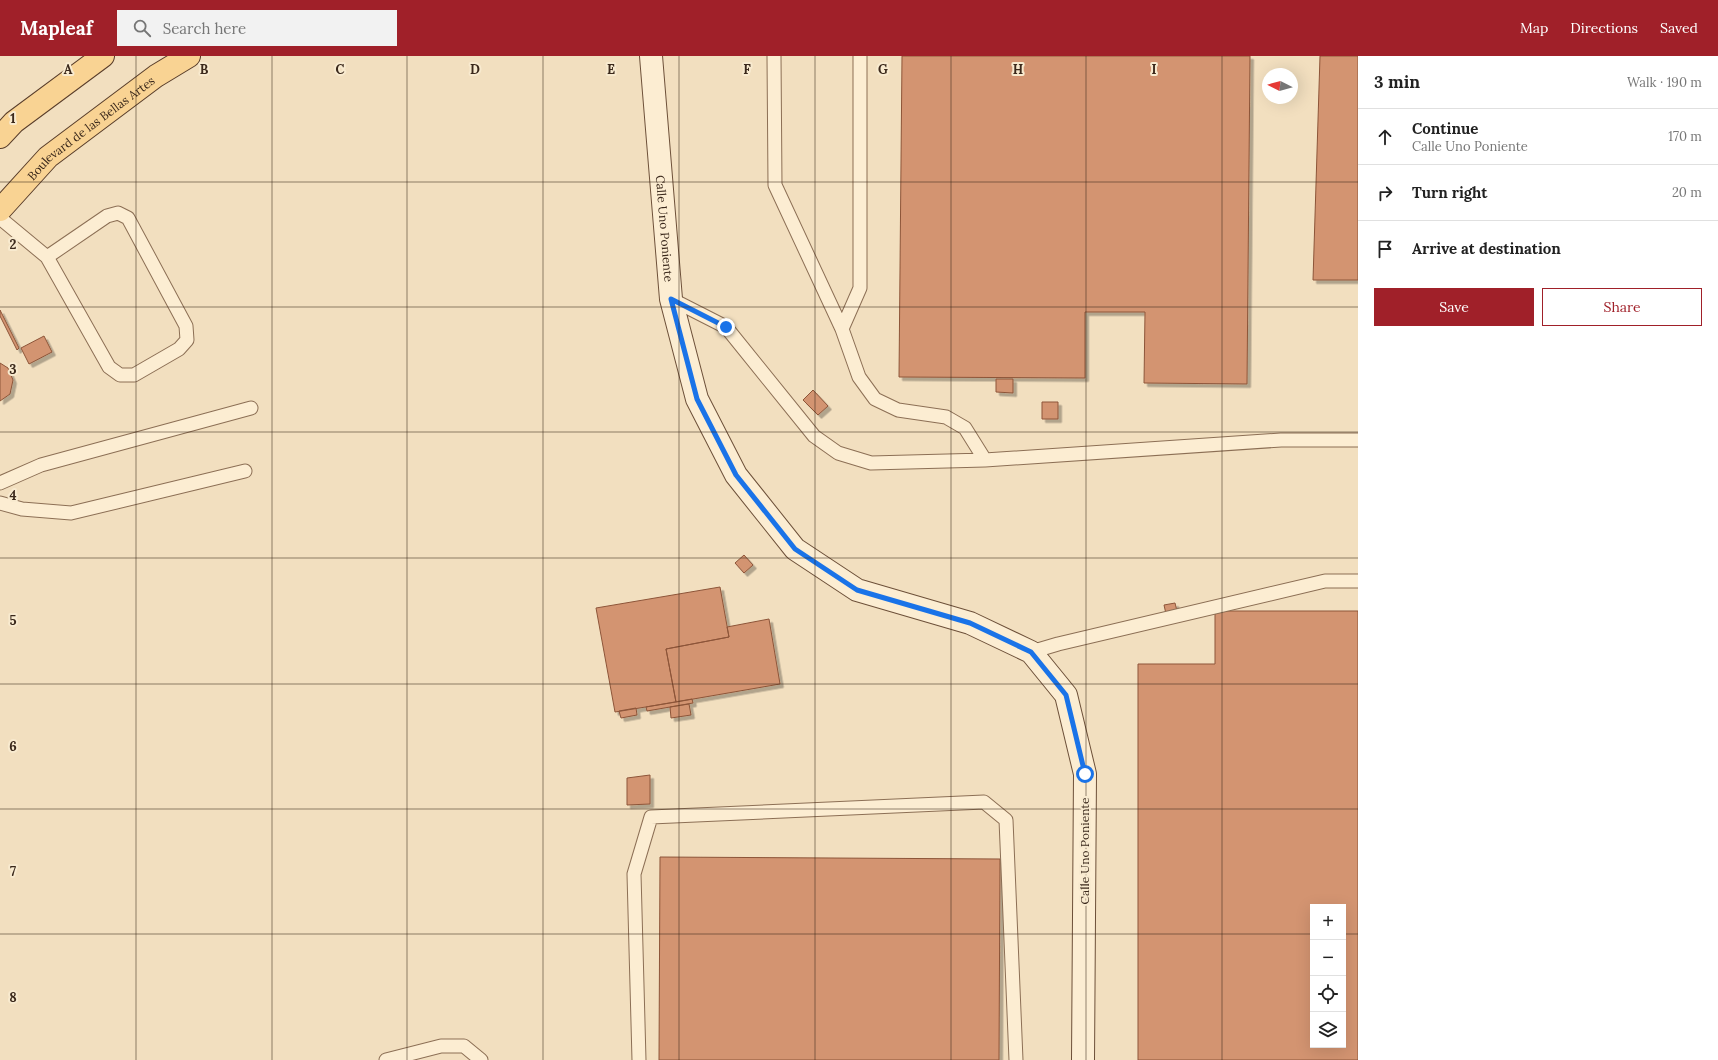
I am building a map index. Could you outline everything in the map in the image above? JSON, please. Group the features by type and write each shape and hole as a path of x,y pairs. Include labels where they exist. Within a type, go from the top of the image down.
{"main road":[{"path":"5,128 102,56"},
{"name":"Boulevard de las Bellas Artes","path":"0,210 48,157 156,76 189,56"},
{"name":"Calle Uno Poniente","path":"651,56 671,299 697,399 736,475 795,549 857,590 970,623 1031,652 1066,695 1085,774 1083,1060"}],"lane":[{"path":"774,56 775,185 842,329 859,377 875,399 898,410 946,417 965,428 985,460"},
{"path":"842,329 860,288 860,56"},
{"path":"0,218 47,257 109,367 120,375 134,375 179,349 187,340 186,326 128,218 118,213 107,216 47,257"},
{"path":"671,299 726,327 814,436 838,453 871,463 985,460 1281,440 1358,440"},
{"path":"0,483 41,466 251,408"},
{"path":"0,503 22,509 71,513 245,471"},
{"path":"1031,652 1058,644 1324,581 1358,581"},
{"path":"639,1060 634,874 651,817 984,802 1006,820 1016,1060"},
{"path":"386,1060 441,1046 464,1046 481,1060"}],"building":[{"path":"902,56 1250,56 1247,384 1144,383 1145,312 1085,312 1085,378 899,377"},
{"path":"1320,56 1358,56 1358,280 1313,280"},
{"path":"0,310 19,348 17,350 0,316"},
{"path":"44,336 52,352 29,364 21,348"},
{"path":"0,363 8,368 13,380 10,394 0,401"},
{"path":"996,379 1013,379 1013,393 996,392"},
{"path":"813,390 828,406 818,415 803,400"},
{"path":"1042,402 1058,402 1058,419 1042,419"},
{"path":"744,555 753,565 744,573 735,563"},
{"path":"720,587 729,637 666,649 676,702 615,712 596,608"},
{"path":"1175,603 1177,611 1166,614 1164,605"},
{"path":"1215,611 1358,611 1358,1060 1138,1060 1138,664 1215,664"},
{"path":"769,619 780,684 676,702 666,649 729,637 727,627"},
{"path":"692,699 693,703 647,711 646,707"},
{"path":"689,704 691,715 671,718 670,707"},
{"path":"636,708 637,715 621,718 619,711"},
{"path":"650,775 650,804 627,805 627,778"},
{"path":"660,857 1000,859 999,1060 659,1060"}],"route":[{"path":"726,327 671,299 697,399 736,475 795,549 857,590 970,623 1031,652 1066,695 1085,774"}]}
